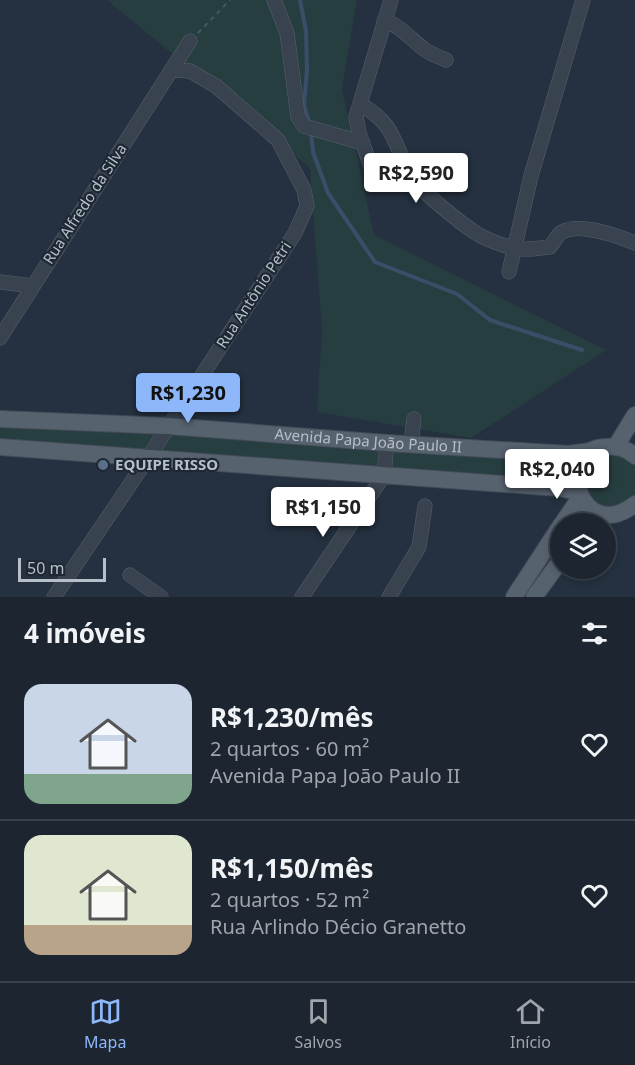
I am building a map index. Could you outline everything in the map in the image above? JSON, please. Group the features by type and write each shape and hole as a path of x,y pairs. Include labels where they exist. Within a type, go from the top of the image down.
{"main road":[{"path":"635,415 616,446 635,454"},
{"name":"Avenida Papa João Paulo II","path":"0,419 168,426 569,454 616,446"},
{"path":"0,447 559,488 579,494"},
{"path":"591,451 583,459 576,481 579,494 595,513"},
{"path":"568,513 579,494"},
{"path":"616,514 626,511 635,504"},
{"path":"514,597 550,542"},
{"path":"539,594 550,577"}],"street":[{"path":"274,0 287,33 298,117 304,126 363,143"},
{"path":"375,181 363,143 358,110 391,0"},
{"path":"509,272 531,176 583,0"},
{"path":"384,21 399,27 426,51 446,60"},
{"name":"Rua Alfredo da Silva","path":"0,338 190,41"},
{"name":"Rua Antônio Petri","path":"54,597 295,233 307,206 304,190 278,140 216,86 190,71 171,70"},
{"path":"358,110 375,112 387,124 412,178 432,198 479,235 514,249 550,247 561,233 573,228 615,235 635,243"},
{"path":"0,282 33,286"},
{"path":"411,444 414,419"},
{"path":"302,597 384,475 387,443"},
{"path":"389,597 419,546 424,506"},
{"path":"532,569 539,594"},
{"path":"130,575 161,597"}],"path":[{"path":"190,41 230,0"}],"green space":[{"path":"107,0 357,0 342,89 374,235 606,350 471,438 317,412 322,330 310,168"},
{"path":"0,420 166,427 148,456 0,445"},
{"path":"168,427 386,444 384,473 151,456"},
{"path":"388,444 581,455 570,487 386,474"},
{"path":"601,451 635,459 635,501 621,511 591,505 580,475"}],"waterway":[{"path":"300,0 306,31 307,70 304,105 310,125"},
{"path":"311,132 313,152 328,193 375,262 457,294 490,320 582,350"}],"place":[{"name":"EQUIPE RISSO","path":"103,465"}]}
